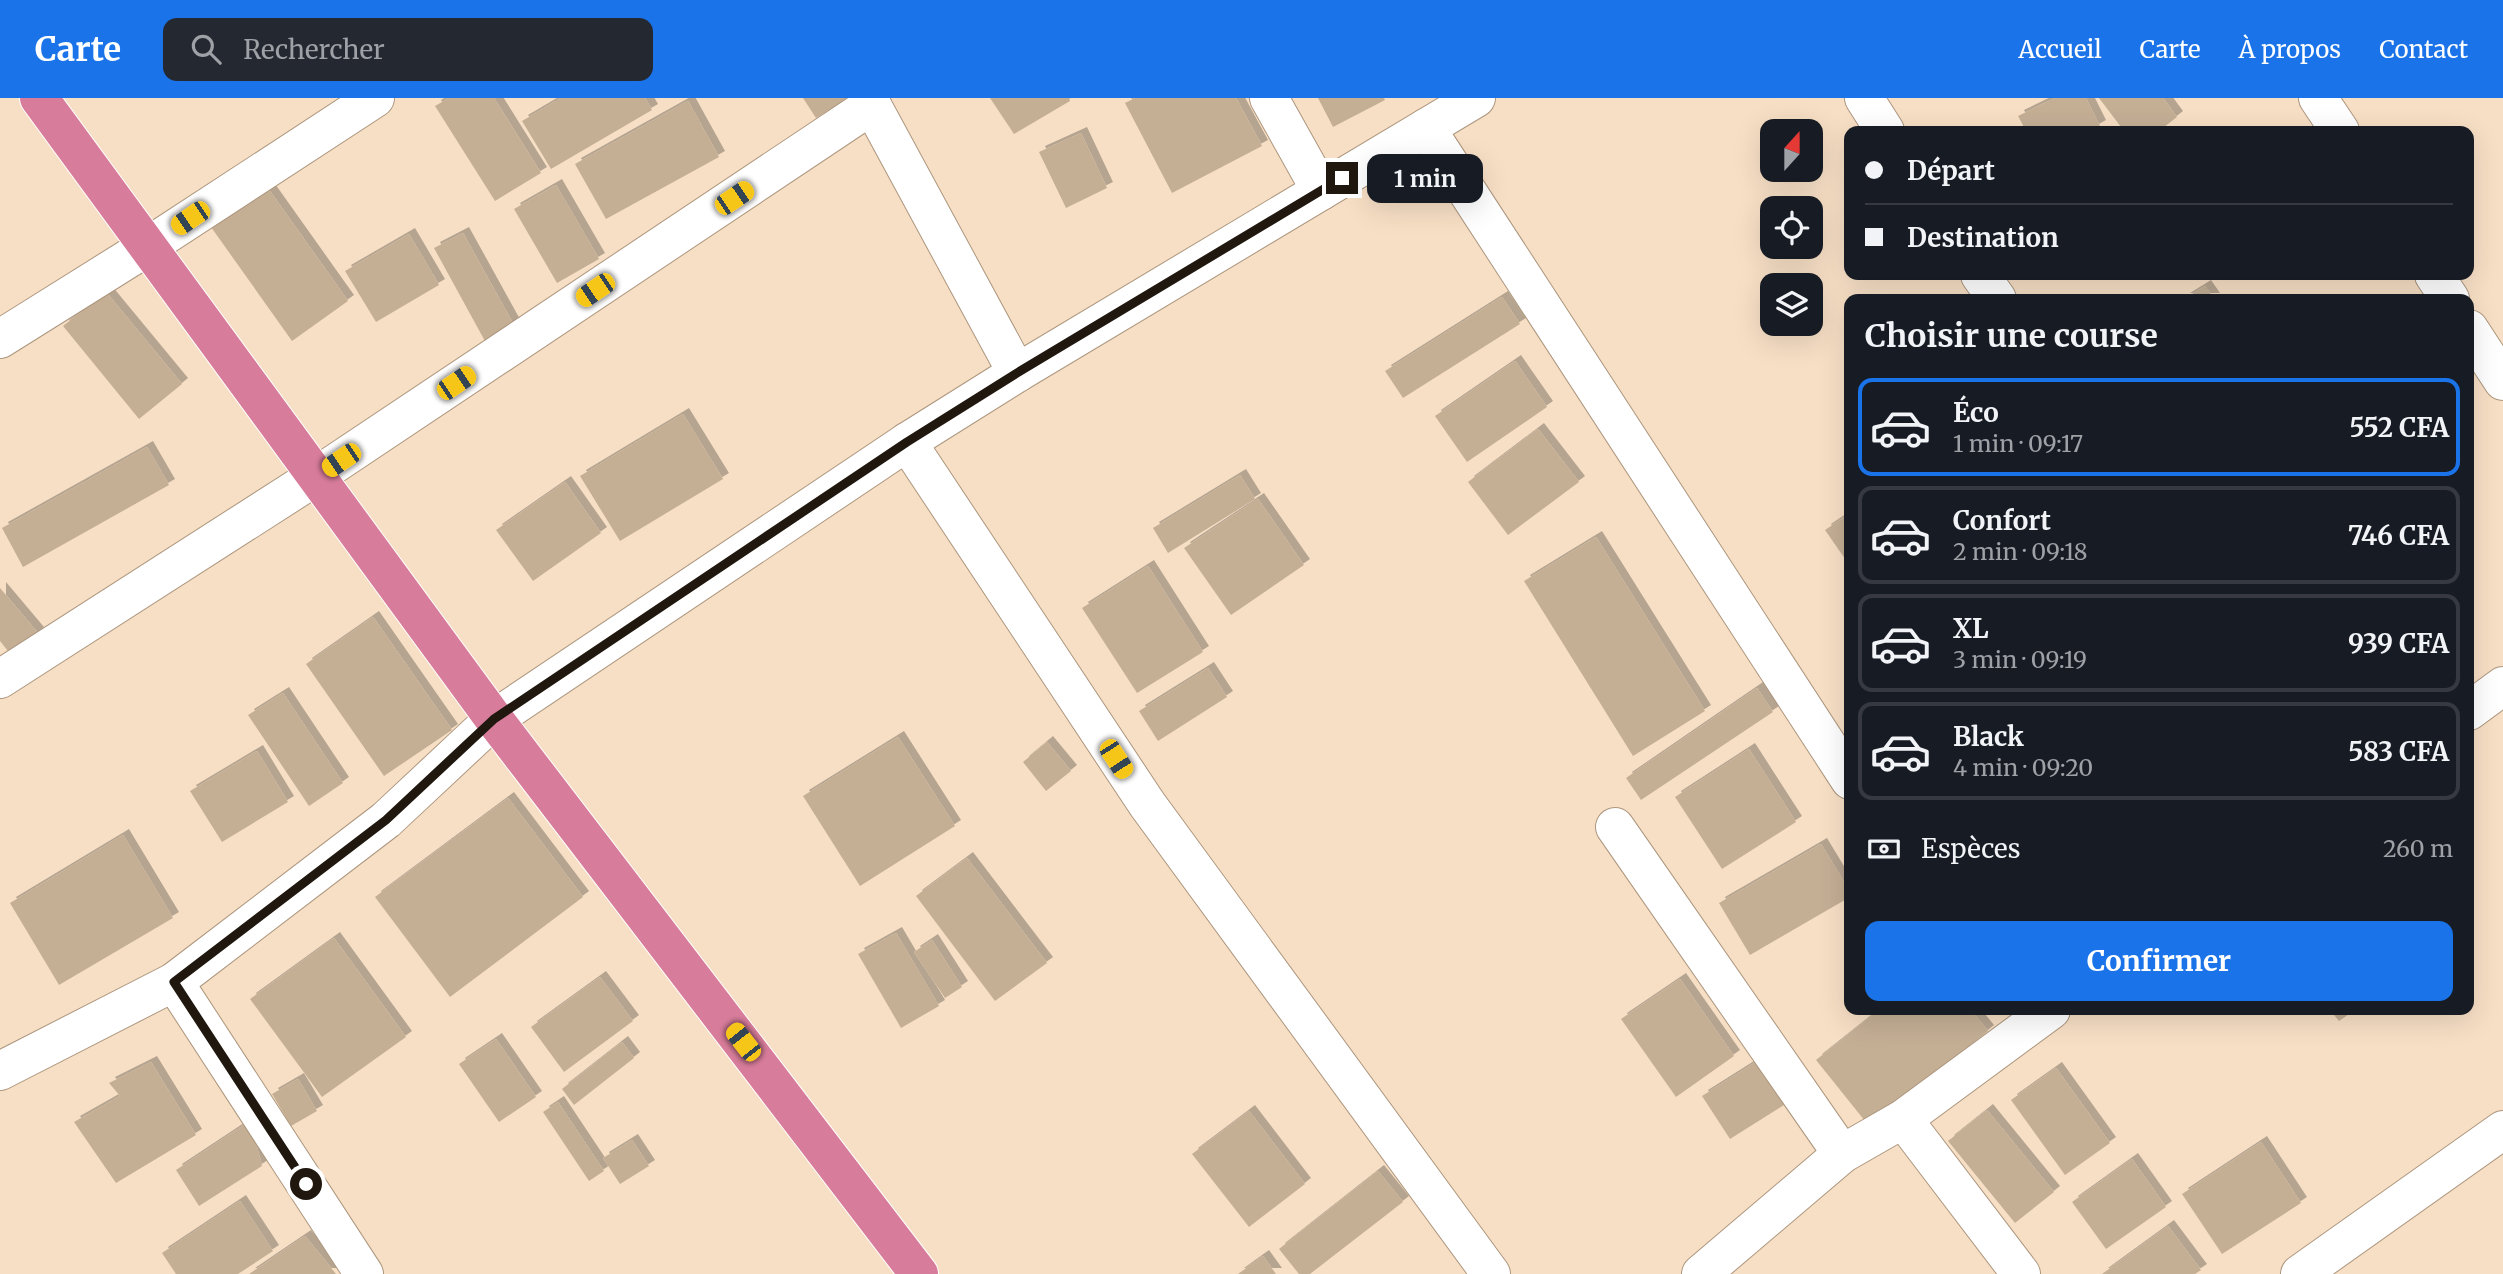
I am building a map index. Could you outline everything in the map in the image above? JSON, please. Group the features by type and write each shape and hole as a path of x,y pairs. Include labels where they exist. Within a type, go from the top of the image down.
{"highway":[{"path":"39,98 318,475 494,719 919,1274"}],"street":[{"path":"0,339 375,98"},
{"path":"1269,98 1321,191"},
{"path":"0,1071 174,982 386,820 494,719 907,442 1017,373 1476,98"},
{"path":"1864,98 1882,126"},
{"path":"2318,98 2337,126"},
{"path":"0,679 318,475 870,102 1017,373"},
{"path":"1426,128 1844,771"},
{"path":"2474,337 2503,381"},
{"path":"907,442 1146,804 1491,1274"},
{"path":"2474,707 2503,686"},
{"path":"1615,827 1842,1154"},
{"path":"174,982 364,1274"},
{"path":"1701,1274 1842,1154 1903,1119 2007,1022 2033,1015"},
{"path":"1903,1119 2021,1274"},
{"path":"2300,1274 2503,1130"}],"building":[{"path":"449,98 494,98 541,173 495,201 435,106"},
{"path":"561,98 645,98 652,110 551,169 522,121"},
{"path":"803,98 849,98 816,118"},
{"path":"990,98 1069,98 1070,101 1014,134"},
{"path":"1135,98 1236,98 1262,146 1172,193 1125,103"},
{"path":"1318,98 1384,98 1385,100 1333,127"},
{"path":"2055,98 2086,98 2100,126 2023,126 2018,116"},
{"path":"2099,98 2163,98 2177,117 2165,126 2120,126"},
{"path":"688,101 719,157 606,219 575,164"},
{"path":"1081,133 1107,188 1066,208 1039,152"},
{"path":"556,185 599,259 557,283 514,209"},
{"path":"267,187 348,301 292,341 211,227"},
{"path":"463,233 515,327 486,343 434,248"},
{"path":"409,234 439,285 376,322 345,271"},
{"path":"2205,286 2211,294 2192,294"},
{"path":"106,292 182,384 139,419 63,326"},
{"path":"1502,297 1520,324 1403,398 1385,371"},
{"path":"1515,361 1547,407 1467,462 1435,416"},
{"path":"683,414 723,479 620,541 580,476"},
{"path":"1538,429 1579,482 1508,535 1468,482"},
{"path":"147,447 169,485 23,567 2,528"},
{"path":"1240,475 1255,499 1168,553 1153,528"},
{"path":"565,482 601,533 533,581 496,530"},
{"path":"1258,499 1304,565 1231,615 1184,548"},
{"path":"1844,517 1844,557 1825,530"},
{"path":"1596,537 1705,711 1633,756 1524,581"},
{"path":"1148,566 1203,652 1137,693 1082,608"},
{"path":"0,588 38,633 11,655 0,641"},
{"path":"373,617 452,730 384,776 306,664"},
{"path":"1208,668 1227,697 1158,741 1139,711"},
{"path":"1757,688 1773,712 1641,800 1626,778"},
{"path":"283,693 343,783 309,806 248,715"},
{"path":"898,737 955,826 860,886 803,796"},
{"path":"1047,742 1071,771 1046,791 1023,762"},
{"path":"1749,749 1796,822 1722,869 1675,797"},
{"path":"257,751 288,802 222,842 190,791"},
{"path":"508,798 583,897 450,997 375,897"},
{"path":"123,835 173,918 59,985 10,903"},
{"path":"1821,844 1844,882 1844,900 1750,955 1719,903"},
{"path":"967,858 1047,963 995,1001 916,896"},
{"path":"896,933 939,1006 901,1028 858,954"},
{"path":"334,938 406,1037 322,1097 250,999"},
{"path":"932,940 962,987 945,998 914,952"},
{"path":"600,977 633,1021 564,1072 531,1027"},
{"path":"1680,979 1734,1056 1676,1097 1621,1019"},
{"path":"1873,1015 1975,1015 1988,1031 1869,1126 1816,1060"},
{"path":"2334,1015 2348,1015 2339,1021"},
{"path":"496,1039 536,1097 499,1122 459,1064"},
{"path":"622,1042 634,1058 574,1105 562,1089"},
{"path":"151,1062 196,1135 116,1183 74,1122 120,1096 109,1083"},
{"path":"1756,1062 1784,1105 1730,1139 1702,1096"},
{"path":"2056,1068 2110,1143 2065,1175 2011,1100"},
{"path":"298,1079 317,1111 291,1126 272,1094"},
{"path":"558,1102 604,1171 589,1181 543,1112"},
{"path":"1987,1110 2054,1192 2015,1223 1948,1141"},
{"path":"1249,1111 1305,1184 1249,1227 1192,1154"},
{"path":"250,1121 262,1166 199,1206 176,1170"},
{"path":"632,1140 649,1166 620,1184 603,1158"},
{"path":"2261,1142 2301,1203 2222,1254 2182,1194"},
{"path":"2132,1159 2166,1207 2106,1249 2072,1202"},
{"path":"1378,1171 1403,1202 1310,1274 1299,1274 1279,1249"},
{"path":"240,1201 273,1251 238,1274 176,1274 162,1253"},
{"path":"2168,1226 2201,1270 2195,1274 2102,1274"},
{"path":"305,1236 336,1274 249,1274"},
{"path":"1263,1256 1276,1274 1238,1274"}],"route":[{"path":"306,1184 174,982 386,820 494,719 907,442 1342,178"}]}
